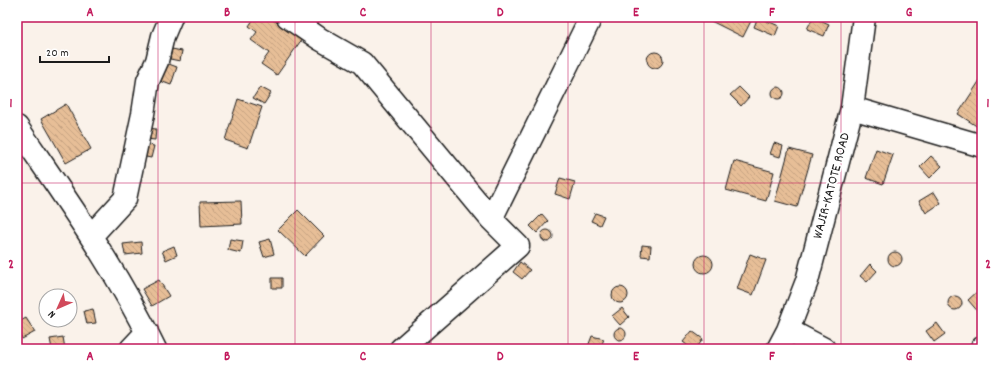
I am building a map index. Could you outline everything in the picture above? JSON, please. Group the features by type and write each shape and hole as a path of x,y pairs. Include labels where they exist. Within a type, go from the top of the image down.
{"street":[{"path":"91,236 125,200 143,114 148,81 157,61 163,36 171,17"},
{"path":"288,17 320,39 362,63 491,219 518,246 401,349"},
{"path":"491,219 590,17"},
{"name":"WAJIR-KATOTE ROAD","path":"783,340 807,281 852,108 864,17"},
{"path":"852,108 982,146"},
{"path":"17,126 91,236 151,341 131,349"},
{"path":"783,340 824,349"}],"building":[{"path":"255,17 269,17 302,39 277,75 261,64 269,53 251,40 257,32 249,26"},
{"path":"708,17 753,17 743,37 707,19"},
{"path":"758,17 779,26 775,36 754,27"},
{"path":"813,17 829,24 824,36 807,29"},
{"path":"172,49 182,51 180,61 170,59"},
{"path":"655,52 661,54 663,60 661,66 655,68 649,66 647,60 649,54"},
{"path":"166,63 177,67 171,85 160,81"},
{"path":"982,77 982,121 978,127 958,114"},
{"path":"260,87 271,93 264,104 253,98"},
{"path":"739,87 749,97 741,106 730,95"},
{"path":"776,87 780,87 784,93 780,99 776,99 772,95 772,91"},
{"path":"238,99 262,107 248,148 225,140"},
{"path":"66,104 91,149 66,163 41,119"},
{"path":"148,128 156,129 155,140 146,139"},
{"path":"774,143 783,146 780,157 770,154"},
{"path":"144,144 154,146 151,158 141,156"},
{"path":"789,149 812,155 797,207 775,201"},
{"path":"876,149 893,155 883,184 866,178"},
{"path":"931,156 942,166 930,178 920,167"},
{"path":"734,161 774,172 766,201 726,190"},
{"path":"560,178 575,182 570,199 555,194"},
{"path":"934,192 941,203 926,213 919,201"},
{"path":"241,201 242,224 201,226 200,202"},
{"path":"298,210 324,236 305,256 278,230"},
{"path":"595,213 604,216 600,225 591,221"},
{"path":"542,214 548,221 537,233 530,226"},
{"path":"545,230 549,230 553,236 549,242 545,242 541,238 541,234"},
{"path":"230,239 243,241 241,253 228,250"},
{"path":"270,239 274,254 264,257 259,242"},
{"path":"141,242 142,253 125,255 123,244"},
{"path":"642,245 651,246 650,257 641,256"},
{"path":"174,246 177,255 166,260 162,251"},
{"path":"895,252 900,254 902,259 900,264 895,266 890,264 888,259 890,254"},
{"path":"750,254 766,260 753,295 737,289"},
{"path":"704,255 710,258 713,264 710,270 704,273 698,270 695,264 698,258"},
{"path":"520,262 530,270 522,279 513,272"},
{"path":"870,264 877,271 867,282 860,276"},
{"path":"272,278 282,278 282,288 272,288"},
{"path":"159,280 169,296 152,306 142,289"},
{"path":"620,287 626,289 628,295 626,301 620,303 614,301 612,295 614,289"},
{"path":"979,290 982,293 982,313 980,314 968,300"},
{"path":"955,296 960,298 962,303 960,308 955,310 950,308 948,303 950,298"},
{"path":"622,308 629,317 620,325 612,316"},
{"path":"93,309 96,323 87,324 84,311"},
{"path":"26,318 35,332 22,339 17,331 17,323"},
{"path":"937,323 945,334 934,342 926,331"},
{"path":"618,328 622,328 626,334 622,340 618,340 614,336 614,332"},
{"path":"692,331 703,339 696,349 692,349 683,342"},
{"path":"592,336 604,339 600,349 587,349"},
{"path":"63,337 65,349 52,349 50,339"}]}
